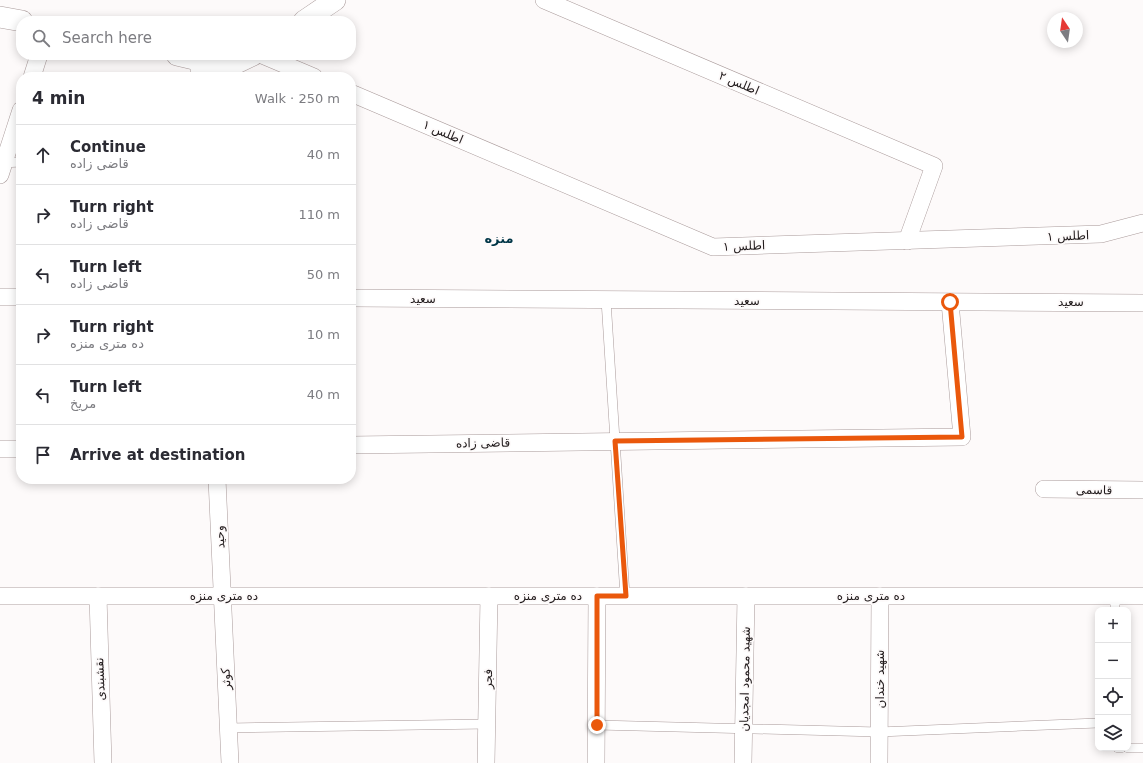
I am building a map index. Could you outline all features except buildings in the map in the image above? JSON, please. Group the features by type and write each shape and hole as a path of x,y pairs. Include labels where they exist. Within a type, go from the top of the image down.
{"street":[{"path":"311,16 335,0"},
{"name":"اطلس ۲","path":"544,0 934,166 907,241"},
{"path":"0,17 16,20"},
{"path":"34,72 37,60"},
{"path":"185,60 199,68 228,67 243,60"},
{"path":"274,60 302,72"},
{"name":"اطلس ۱","path":"356,95 713,246 1101,234 1143,223"},
{"path":"1,167 16,124"},
{"path":"0,297 16,297"},
{"name":"سعید","path":"356,298 1143,303"},
{"name":"قاضی زاده","path":"356,445 962,437 950,302"},
{"path":"0,449 16,449"},
{"name":"وحید","path":"217,484 222,596"},
{"name":"قاسمی","path":"1044,489 1143,490"},
{"name":"ده متری منزه","path":"0,596 880,596 1115,603 1143,596"},
{"name":"نقشبندی","path":"98,596 103,763"},
{"name":"کوثر","path":"222,596 230,763"},
{"name":"فجر","path":"486,763 489,596"},
{"path":"596,763 597,596"},
{"name":"شهید محمود امجدیان","path":"743,763 746,596"},
{"name":"شهید خندان","path":"879,763 880,596"}],"lane":[{"path":"1,167 16,163"},
{"path":"606,300 626,596"},
{"path":"597,725 879,732 1095,723"},
{"path":"229,728 487,724"},
{"path":"1131,748 1143,748"}],"district":[{"name":"منزه","path":"499,238"}],"route":[{"path":"597,725 597,596 626,596 615,441 962,437 950,302"}]}
